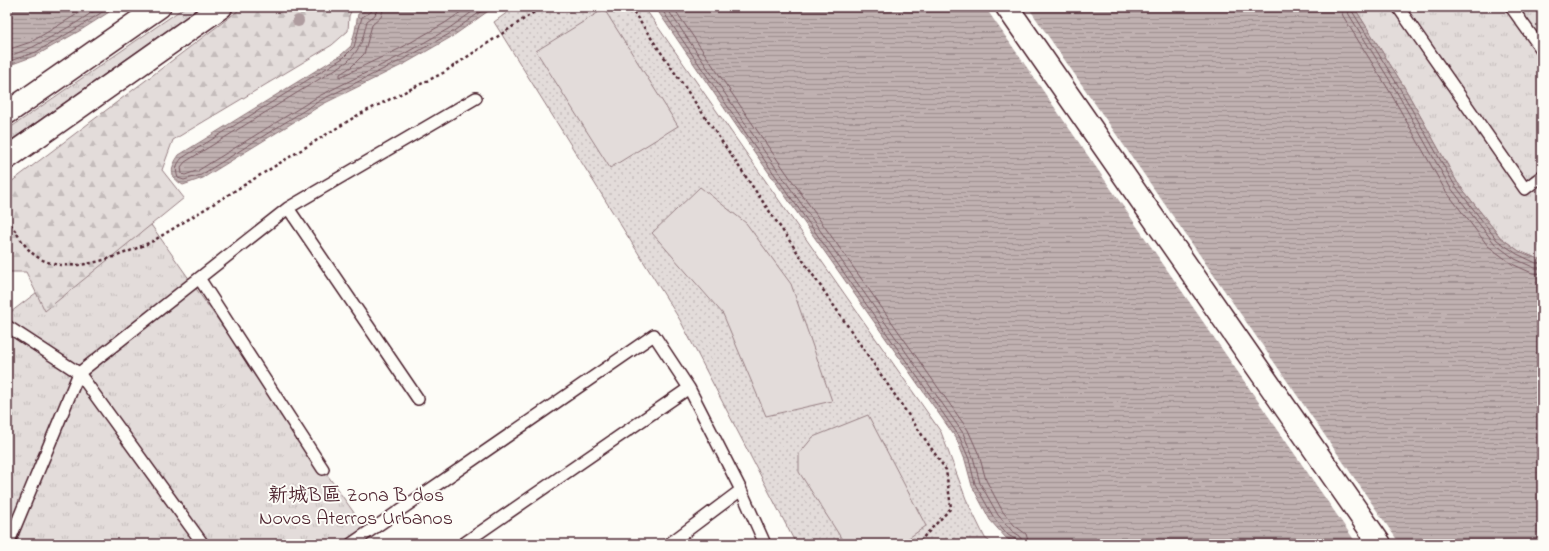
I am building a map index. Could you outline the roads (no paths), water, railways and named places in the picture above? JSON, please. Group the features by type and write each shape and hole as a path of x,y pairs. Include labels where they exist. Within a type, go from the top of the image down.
{"main road":[{"path":"7,113 159,7"},
{"path":"7,158 221,7"},
{"path":"1007,7 1380,544"}],"lane":[{"path":"1398,7 1525,189 1542,176"},
{"path":"1511,7 1542,50"},
{"path":"8,544 79,373 288,208 476,98"},
{"path":"288,208 418,399"},
{"path":"199,278 323,469"},
{"path":"7,326 79,373 203,544"},
{"path":"352,544 654,335 689,388 741,490 765,544"},
{"path":"463,544 689,388"},
{"path":"669,544 741,490"}],"water":[{"path":"7,7 117,7 81,30 37,55 7,66"},
{"path":"372,7 494,7 453,36 406,63 323,104 203,178 183,185 175,179 172,172 179,155 341,55 351,46 358,14"},
{"path":"655,7 1354,7 1403,85 1457,182 1500,237 1519,251 1538,259 1542,259 1542,544 1017,544 1006,538 990,520 972,486 965,460 956,438 755,153"}],"district":[{"name":"新城B區 Zona B dos Novos Aterros Urbanos","path":"356,506"}]}
